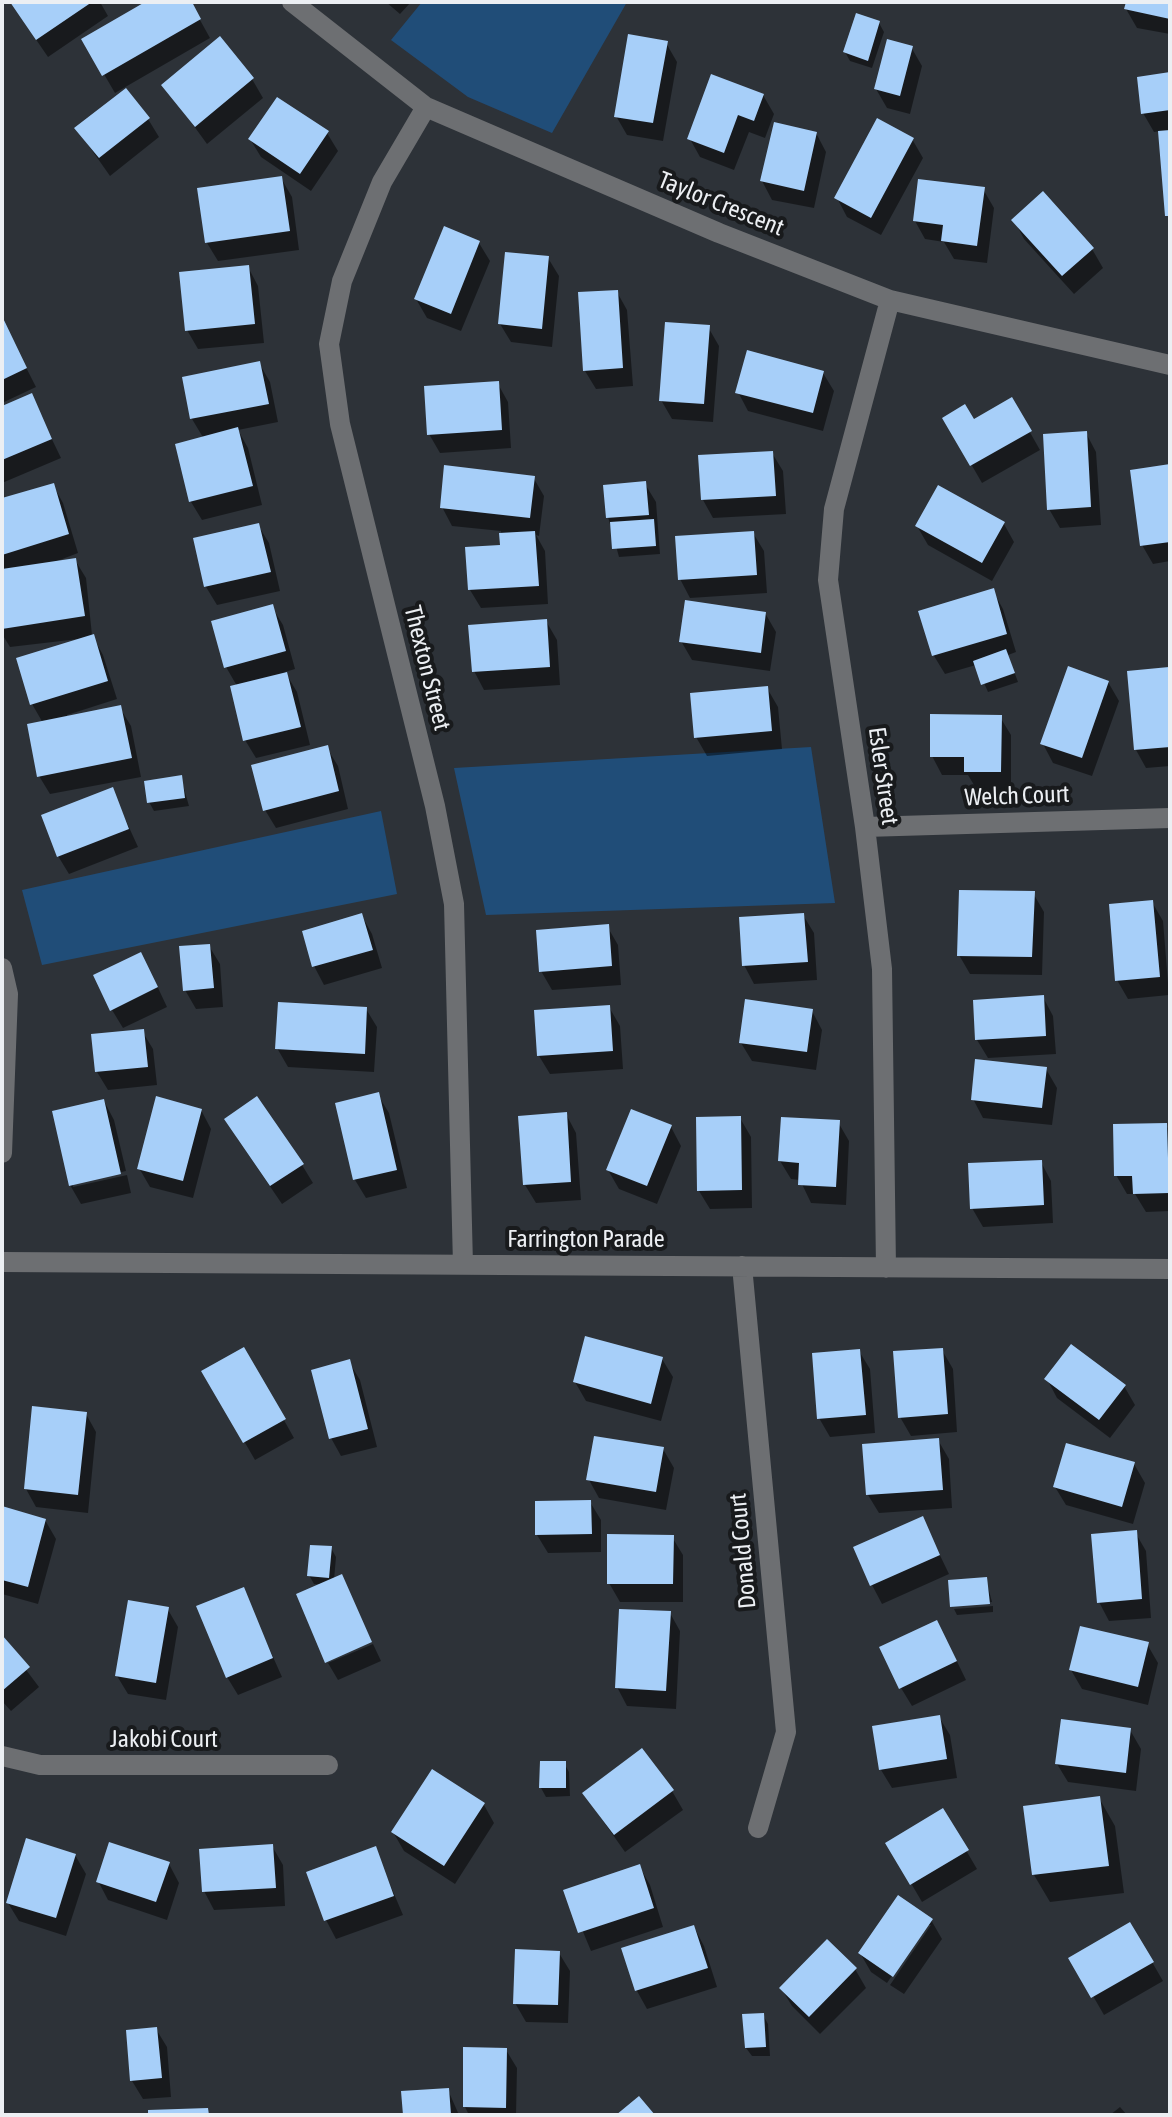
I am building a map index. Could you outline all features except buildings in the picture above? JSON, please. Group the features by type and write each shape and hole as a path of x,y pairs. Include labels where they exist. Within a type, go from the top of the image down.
{"street":[{"name":"Taylor Crescent","path":"292,2 426,107 719,233 890,300 1170,365"},
{"name":"Thexton Street","path":"426,107 382,182 342,281 329,344 340,424 435,806 454,904 463,1265"},
{"name":"Esler Street","path":"886,1268 882,969 865,827 828,580 834,509 890,300"},
{"name":"Welch Court","path":"865,827 1170,818"},
{"path":"2,968 8,994 2,1153"},
{"name":"Farrington Parade","path":"2,1262 1170,1269"},
{"name":"Donald Court","path":"742,1266 786,1732 758,1828"},
{"name":"Jakobi Court","path":"2,1756 40,1765 328,1765"}],"shaded area":[{"path":"422,2 627,2 552,133 468,97 391,40"},
{"path":"811,747 835,903 486,915 454,768"},
{"path":"381,811 397,894 42,965 22,890"}]}
